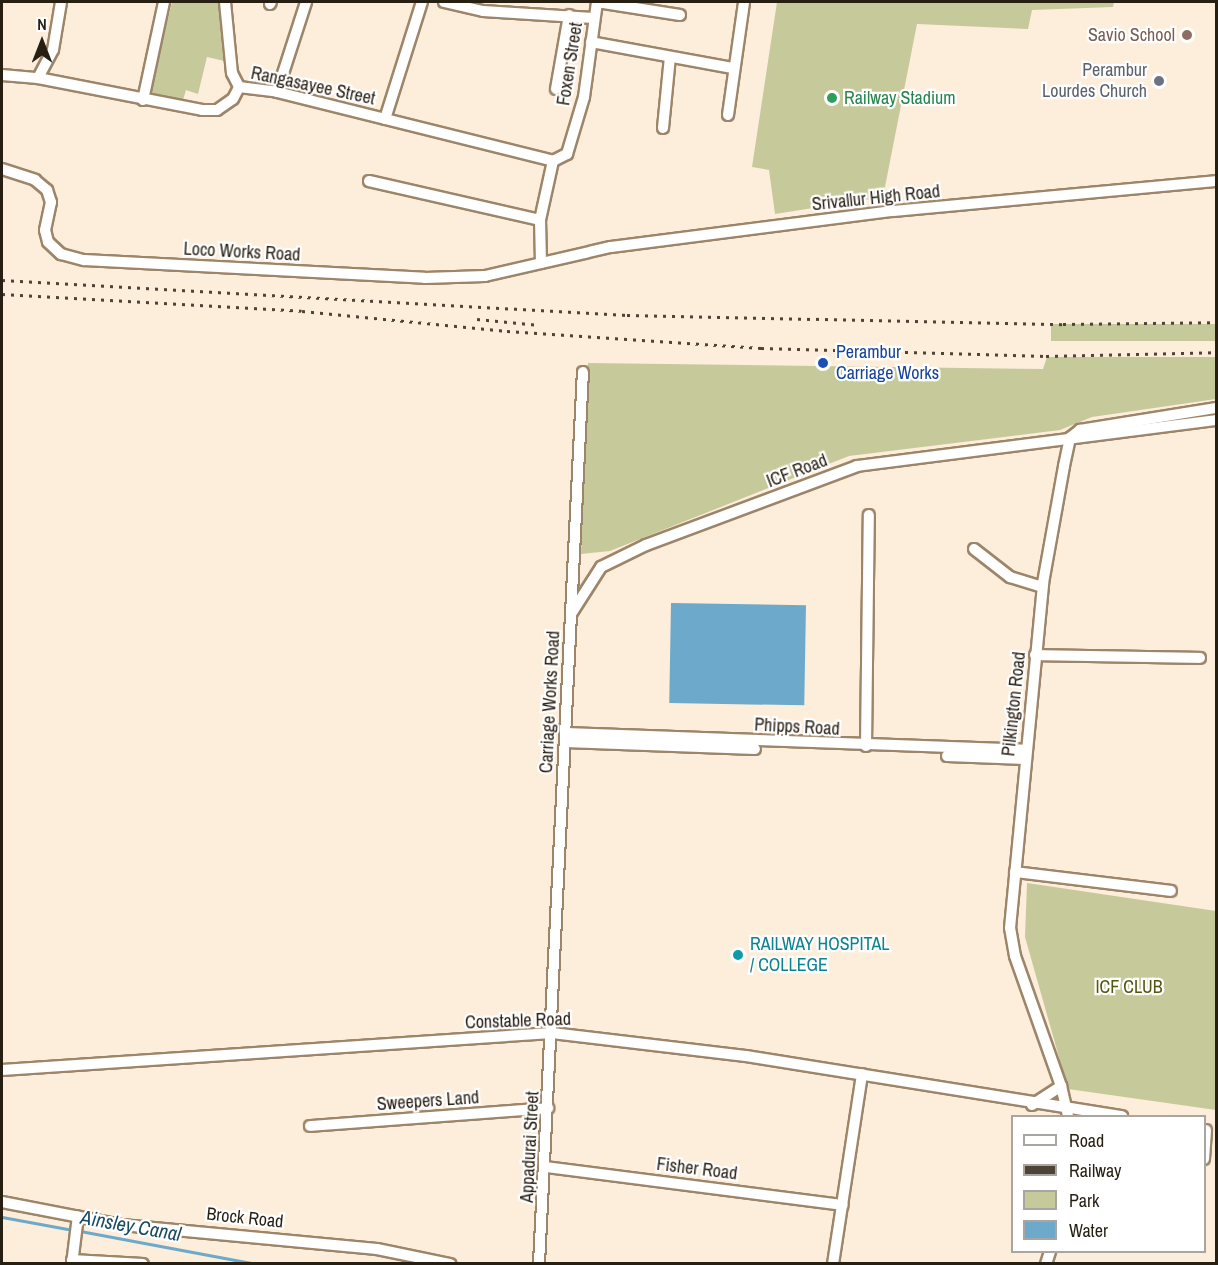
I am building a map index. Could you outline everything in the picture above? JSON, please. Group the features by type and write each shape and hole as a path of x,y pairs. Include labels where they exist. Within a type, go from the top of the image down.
{"street":[{"path":"39,78 53,50 61,2"},
{"path":"143,100 164,2"},
{"path":"225,2 232,73 238,87"},
{"path":"277,92 306,2"},
{"path":"385,119 422,2"},
{"path":"444,2 483,11 593,18"},
{"path":"597,2 680,15"},
{"name":"Foxen Street","path":"541,263 540,220 553,161 567,154 584,97 597,2"},
{"path":"728,115 732,68 744,2"},
{"path":"556,88 569,15"},
{"path":"591,42 732,68"},
{"path":"663,128 669,57"},
{"name":"Rangasayee Street","path":"2,75 39,78 143,100 218,110 232,99 238,87 277,92 553,161"},
{"name":"Loco Works Road","path":"2,169 35,180 47,190 51,202 45,230 48,242 61,254 84,260 425,279 485,276 541,263"},
{"path":"369,181 540,220"},
{"name":"Srivallur High Road","path":"541,263 611,247 892,211 1216,181"},
{"name":"Carriage Works Road","path":"552,1033 583,372"},
{"path":"1070,438 1080,430 1097,425 1216,408"},
{"path":"1070,438 1092,439 1216,420"},
{"name":"ICF Road","path":"571,614 601,567 646,545 803,485 857,466 1070,438"},
{"name":"Pilkington Road","path":"1067,1112 1061,1086 1015,956 1010,928 1043,587 1070,438"},
{"path":"866,746 869,514"},
{"path":"974,549 1010,577 1043,587"},
{"path":"1035,655 1200,658"},
{"name":"Phipps Road","path":"565,738 866,746 1026,755"},
{"name":"Phipps Road","path":"565,738 1026,755"},
{"path":"1016,873 1170,891"},
{"name":"Constable Road","path":"2,1070 552,1033 666,1045 862,1074 1067,1112 1108,1115"},
{"name":"Appadurai Street","path":"538,1263 546,1167 552,1033"},
{"path":"833,1263 862,1074"},
{"path":"1032,1105 1061,1086"},
{"name":"Sweepers Land","path":"310,1126 548,1108"},
{"path":"1206,1148 1209,1131"},
{"name":"Fisher Road","path":"546,1167 843,1205"},
{"name":"Brock Road","path":"2,1202 122,1225 377,1249 450,1263"},
{"path":"78,1216 72,1262 142,1263"}],"green space":[{"path":"172,2 221,2 229,62 207,57 198,94 186,90 183,100 150,94"},
{"name":"Railway Stadium","path":"777,2 1114,2 1113,7 1032,10 1028,29 917,24 883,197 775,214 769,170 752,167"},
{"path":"1051,324 1216,324 1216,341 1051,341"},
{"path":"1047,357 1216,357 1216,399 1092,417 1060,430 849,456 610,551 581,554 588,363 1043,369"},
{"name":"ICF CLUB","path":"1027,883 1216,911 1216,1110 1068,1089 1025,937"}],"water":[{"path":"671,603 806,605 804,705 669,703"}],"waterway":[{"name":"Ainsley Canal","path":"2,1217 73,1230"},
{"name":"Ainsley Canal","path":"80,1231 256,1264"}],"railway":[{"path":"2,280 627,315 1063,324 1216,322"},
{"path":"2,294 302,311 507,331 761,348 1046,356 1216,352"},
{"path":"477,319 540,325"}],"place":[{"name":"Savio School","path":"1187,35"},
{"name":"Perambur Lourdes Church","path":"1159,81"},
{"name":"Railway Stadium","path":"832,98"},
{"name":"Perambur Carriage Works","path":"823,363"},
{"name":"RAILWAY HOSPITAL / COLLEGE","path":"738,955"}]}
